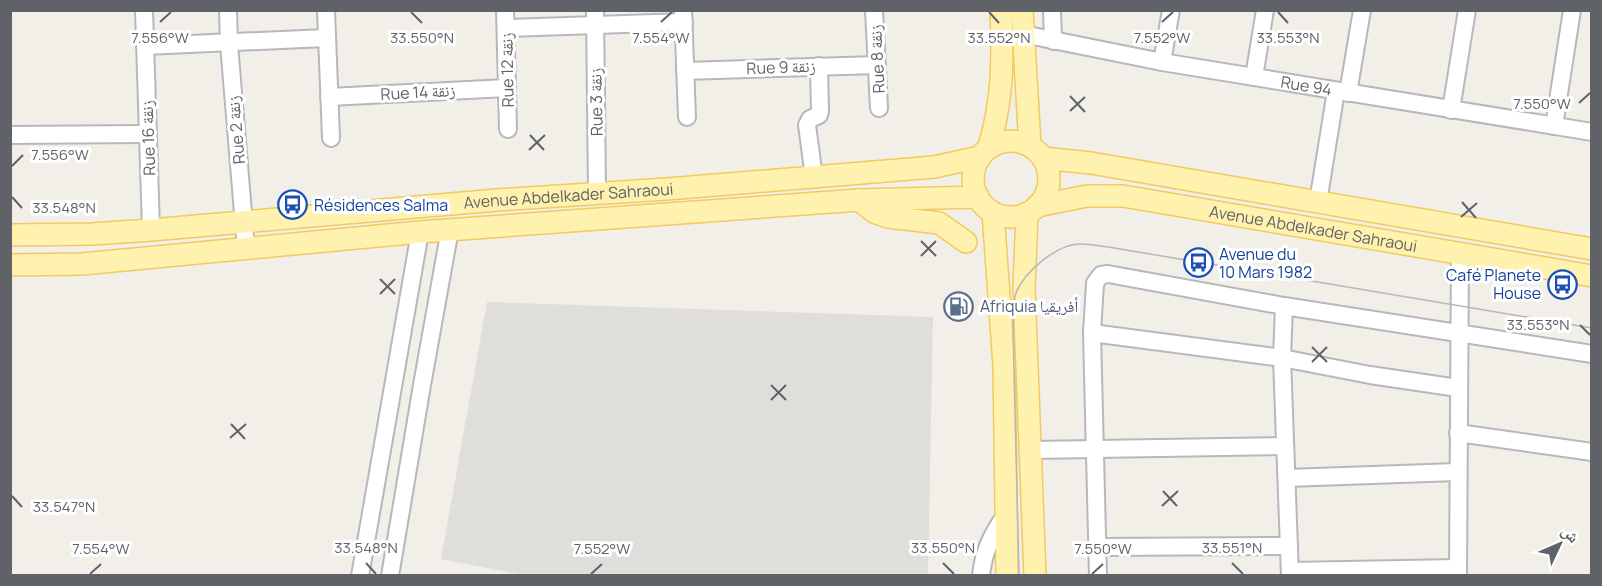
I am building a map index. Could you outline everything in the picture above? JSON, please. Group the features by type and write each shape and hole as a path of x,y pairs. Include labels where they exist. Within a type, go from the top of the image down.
{"main road":[{"path":"984,152 999,142 1009,140 1020,141 1037,152 1049,171 1046,196 1032,210 1016,217 1004,216 993,213 978,197 973,177 997,120 1003,77 1000,10"},
{"path":"1022,10 1037,152"},
{"name":"Avenue Abdelkader Sahraoui","path":"10,235 151,231 496,200 667,189 934,167 984,152"},
{"name":"Avenue Abdelkader Sahraoui","path":"1037,152 1592,249"},
{"name":"Avenue Abdelkader Sahraoui","path":"1032,210 1087,196 1123,196 1592,276"},
{"name":"Avenue Abdelkader Sahraoui","path":"10,265 82,264 450,229 859,200 978,197"},
{"path":"859,200 874,212 888,217 939,223 966,242"},
{"path":"1032,210 1024,288 1035,576"},
{"path":"993,213 1004,365 1007,576"}],"street":[{"name":"Rue 16 زنقة","path":"144,10 151,231"},
{"name":"Rue 2 زنقة","path":"228,10 246,249"},
{"path":"326,10 331,138"},
{"name":"Rue 12 زنقة","path":"505,10 508,129"},
{"name":"Rue 8 زنقة","path":"874,10 879,108"},
{"path":"1052,10 1053,41"},
{"path":"1162,62 1171,10"},
{"path":"1254,77 1265,10"},
{"path":"1318,202 1362,10"},
{"path":"1451,110 1467,10"},
{"path":"1554,126 1572,10"},
{"path":"506,28 595,17 684,16 687,117"},
{"name":"Rue 3 زنقة","path":"595,17 597,193"},
{"name":"Rue 94","path":"1023,34 1162,62 1592,132"},
{"path":"145,46 326,38"},
{"name":"Rue 9 زنقة","path":"685,71 877,65"},
{"path":"814,177 807,124 810,119 819,115 820,111 819,66"},
{"name":"Rue 14 زنقة","path":"329,97 507,88"},
{"path":"10,135 147,134"},
{"path":"390,576 450,229"},
{"path":"360,576 420,232"},
{"path":"1284,306 1282,358 1290,574 1458,572 1460,252"},
{"path":"1098,576 1092,333 1095,283 1101,275 1108,274 1284,306 1592,354"},
{"path":"1092,333 1282,358 1370,375 1458,388"},
{"path":"1458,433 1592,452"},
{"path":"1031,450 1285,446"},
{"path":"1287,478 1457,472"},
{"path":"981,576 983,559 990,539 1006,515"},
{"path":"1098,547 1289,546"}],"shaded area":[{"path":"487,302 933,317 928,575 528,576 441,559"}],"tram line":[{"path":"1019,576 1014,301 1026,276 1042,261 1061,249 1080,244 1108,247 1592,328"}],"place":[{"name":"Résidences Salma","path":"293,205"},
{"name":"Avenue du 10 Mars 1982","path":"1198,263"},
{"name":"Café Planete House","path":"1562,284"},
{"name":"Afriquia أفريقيا","path":"959,306"}]}
